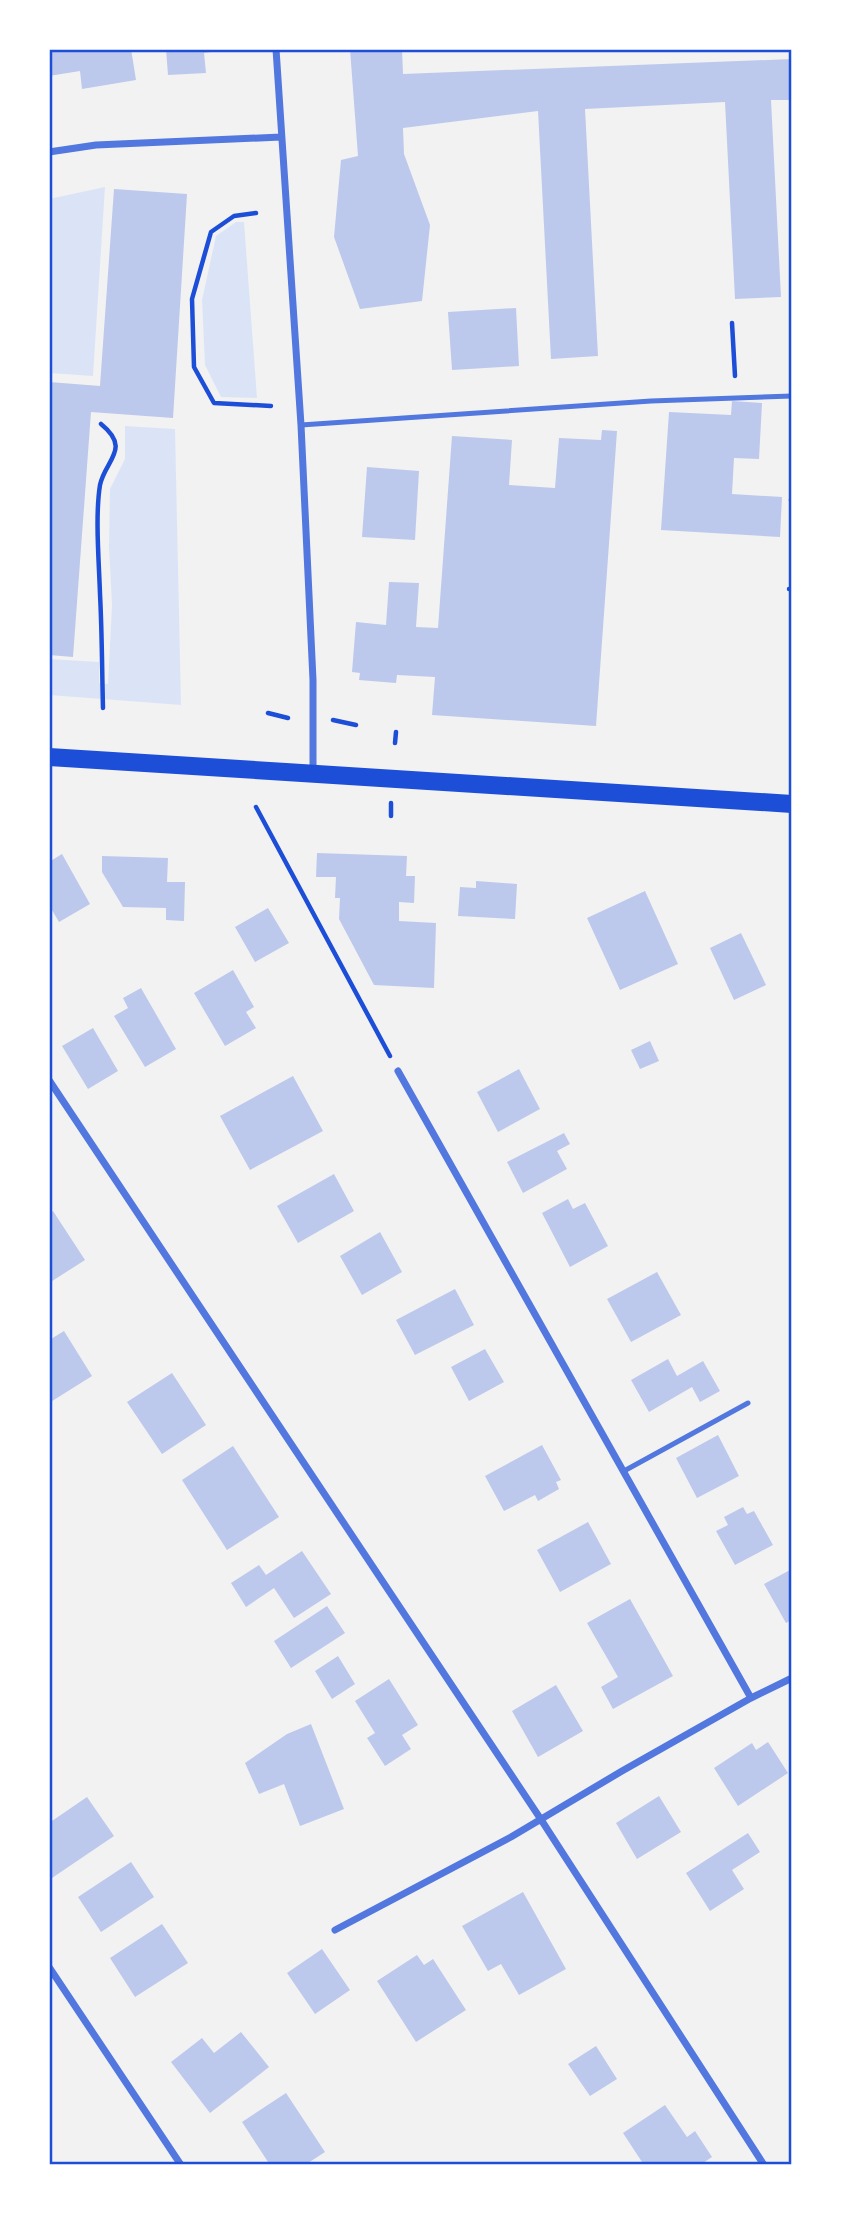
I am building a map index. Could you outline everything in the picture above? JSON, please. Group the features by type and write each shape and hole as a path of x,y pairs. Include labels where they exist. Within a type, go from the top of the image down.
{"main road":[{"path":"49,757 792,804"}],"street":[{"path":"276,49 301,425 313,680 313,772"},
{"path":"49,152 96,145 282,137"},
{"path":"398,1071 751,1698"},
{"path":"49,1080 540,1818 764,2165"},
{"path":"335,1930 511,1837 751,1698 792,1678"},
{"path":"49,1967 181,2165"}],"lane":[{"path":"301,425 651,401 792,396"},
{"path":"624,1471 748,1403"}],"path":[{"path":"256,213 234,216 211,232 192,299 194,367 214,403 271,406"},
{"path":"732,323 735,376"},
{"path":"101,424 110,431 116,445 114,459 100,484 98,548 103,708"},
{"path":"268,713 288,718"},
{"path":"331,720 356,725"},
{"path":"395,743 396,732"},
{"path":"391,803 391,816"},
{"path":"256,807 398,1071"}],"shaded area":[{"path":"105,187 93,376 49,373 49,199"},
{"path":"236,222 244,222 257,398 221,397 205,365 202,300 216,236"},
{"path":"125,426 175,429 181,705 49,695 49,659 99,662 99,683 108,684 112,605 110,489 125,459"}],"building":[{"path":"49,49 131,49 136,80 82,89 80,71 49,76"},
{"path":"166,49 211,49 211,52 204,53 206,73 168,75"},
{"path":"350,49 402,49 403,74 792,59 792,100 771,100 781,297 735,299 725,102 585,109 598,356 551,359 538,111 403,128 404,154 430,225 422,301 360,309 334,237 341,160 358,156"},
{"path":"114,189 187,194 173,418 91,412 73,657 49,655 49,382 100,386"},
{"path":"516,308 519,366 452,370 448,312"},
{"path":"732,401 762,403 759,459 734,458 732,494 782,497 780,537 661,530 669,412 731,415"},
{"path":"602,430 617,431 596,726 432,715 435,677 397,675 396,683 359,680 360,673 352,672 356,622 386,625 389,582 419,583 416,627 438,628 452,436 512,440 509,485 555,488 559,438 601,440"},
{"path":"367,467 419,471 415,540 362,537"},
{"path":"317,853 407,856 406,876 415,876 414,903 399,902 399,921 436,923 434,988 374,985 339,919 340,898 335,898 336,877 316,877"},
{"path":"62,854 90,904 59,922 49,905 49,862"},
{"path":"102,856 168,858 167,882 185,882 184,921 166,920 166,908 123,907 102,872"},
{"path":"476,881 517,884 515,919 458,916 460,887 476,888"},
{"path":"645,891 678,964 620,990 587,918"},
{"path":"268,908 289,943 255,962 235,927"},
{"path":"741,933 766,985 734,1000 710,948"},
{"path":"233,970 254,1007 246,1012 256,1028 225,1046 194,993"},
{"path":"141,988 176,1049 145,1067 114,1016 128,1008 123,998"},
{"path":"93,1028 118,1071 88,1089 62,1046"},
{"path":"650,1041 659,1061 640,1069 631,1050"},
{"path":"519,1069 540,1109 498,1132 477,1092"},
{"path":"293,1076 323,1131 250,1170 220,1116"},
{"path":"564,1133 570,1144 557,1151 567,1169 523,1193 507,1162"},
{"path":"334,1174 354,1211 298,1243 277,1206"},
{"path":"568,1199 573,1209 585,1203 608,1246 570,1267 542,1213"},
{"path":"53,1211 85,1260 49,1283 49,1214"},
{"path":"380,1232 402,1272 362,1295 340,1256"},
{"path":"657,1272 681,1315 631,1342 607,1299"},
{"path":"455,1289 474,1325 415,1355 396,1320"},
{"path":"64,1331 92,1376 49,1403 49,1337 51,1339"},
{"path":"485,1349 504,1382 469,1401 451,1367"},
{"path":"668,1359 677,1376 703,1361 720,1391 700,1402 692,1387 649,1412 631,1380"},
{"path":"172,1373 206,1425 162,1454 127,1402"},
{"path":"718,1435 739,1476 697,1498 676,1458"},
{"path":"542,1445 561,1480 556,1482 559,1489 538,1501 535,1495 504,1511 485,1476"},
{"path":"233,1446 279,1517 227,1550 182,1480"},
{"path":"743,1507 747,1514 754,1511 773,1545 735,1565 716,1531 728,1525 724,1517"},
{"path":"588,1522 611,1564 560,1592 537,1550"},
{"path":"302,1551 331,1594 294,1618 274,1588 246,1607 231,1583 259,1565 266,1575"},
{"path":"792,1569 792,1620 786,1623 764,1584"},
{"path":"630,1599 673,1676 613,1709 601,1687 618,1677 587,1623"},
{"path":"327,1606 345,1633 291,1668 274,1641"},
{"path":"338,1656 355,1684 332,1699 315,1671"},
{"path":"389,1679 418,1725 402,1735 411,1749 385,1766 367,1738 375,1733 355,1701"},
{"path":"556,1685 583,1731 538,1757 512,1711"},
{"path":"311,1724 344,1809 300,1826 284,1784 259,1794 245,1763 287,1734"},
{"path":"768,1742 788,1773 738,1806 714,1768 752,1743 756,1750"},
{"path":"659,1796 681,1832 637,1859 616,1823"},
{"path":"87,1797 114,1836 52,1878 49,1873 49,1823"},
{"path":"748,1833 760,1852 732,1870 744,1889 710,1911 686,1873"},
{"path":"131,1862 154,1897 101,1932 78,1897"},
{"path":"523,1892 566,1969 519,1995 501,1964 488,1971 462,1926"},
{"path":"162,1924 188,1963 135,1997 110,1958"},
{"path":"322,1949 350,1990 315,2014 287,1973"},
{"path":"417,1955 424,1965 433,1959 466,2010 416,2042 377,1981"},
{"path":"241,2032 269,2067 210,2113 171,2062 202,2038 214,2053"},
{"path":"596,2046 617,2079 590,2096 568,2064"},
{"path":"286,2093 325,2152 305,2165 270,2165 242,2122"},
{"path":"665,2105 687,2137 695,2131 712,2157 700,2165 644,2165 623,2133"}]}
